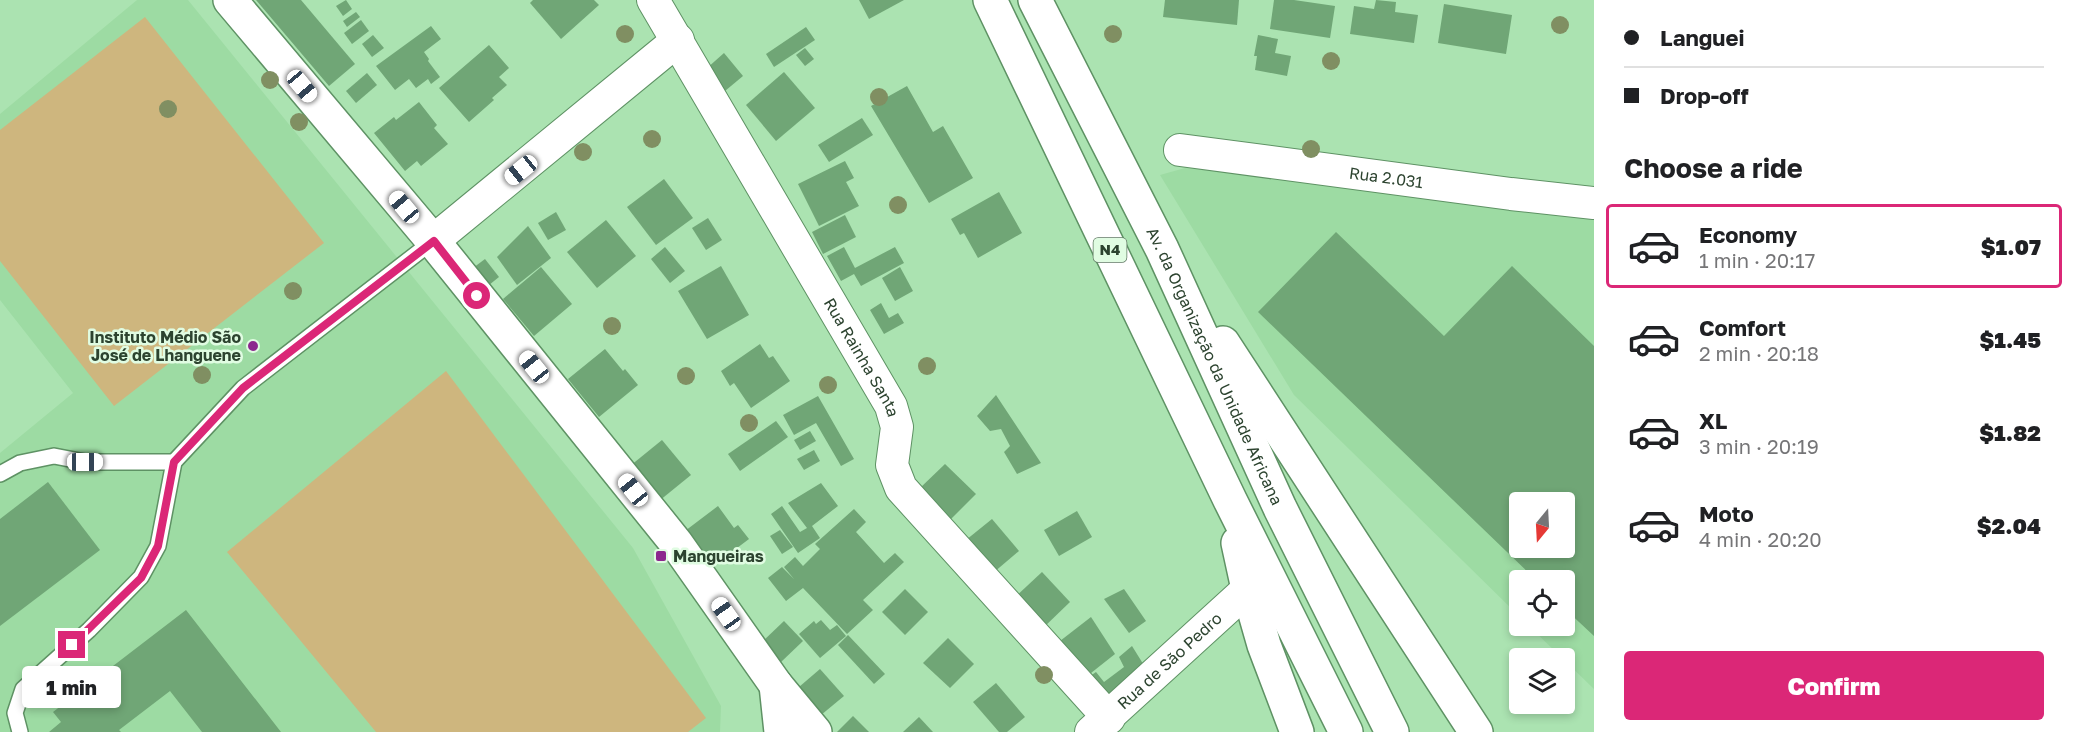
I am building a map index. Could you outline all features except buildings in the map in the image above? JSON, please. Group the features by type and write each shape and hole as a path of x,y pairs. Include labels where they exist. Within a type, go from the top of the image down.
{"main road":[{"path":"230,0 434,241 676,543 776,686 815,732"},
{"name":"N4","path":"990,0 1230,500 1346,732"},
{"name":"Av. da Organização da Unidade Africana","path":"1035,0 1162,249 1280,508 1392,732"},
{"path":"1162,249 1476,732"},
{"path":"1230,500 1248,589 1264,645 1297,732"},
{"path":"776,686 781,732"}],"street":[{"name":"Rua Rainha Santa","path":"653,0 891,406 897,427 892,465 901,488 1100,725"},
{"path":"434,241 678,40"},
{"name":"Rua 2.031","path":"1180,150 1510,194 1594,202"},
{"name":"Rua de São Pedro","path":"1100,725 1248,589"}],"lane":[{"path":"20,732 15,713 23,689 89,630 141,578 158,546 174,462 243,388 434,241"},
{"path":"0,474 20,463 54,456 85,462 174,462"}],"shaded area":[{"name":"Instituto Médio São José de Lhanguene","path":"137,0 188,0 633,548 721,706 720,732 0,732 0,453 73,393 0,300 0,114"},
{"path":"145,17 324,243 114,406 0,261 0,130"},
{"path":"1185,168 1594,210 1594,689 1575,671 1575,648 1552,648 1539,636 1575,636 1575,570 1509,570 1509,606 1294,395 1160,175"},
{"path":"446,371 706,718 688,732 376,732 227,552"}],"place":[{"name":"Instituto Médio São José de Lhanguene","path":"253,346"},
{"name":"Mangueiras","path":"661,556"}],"route":[{"path":"72,645 141,578 158,546 174,462 243,388 434,241 477,296"}]}
